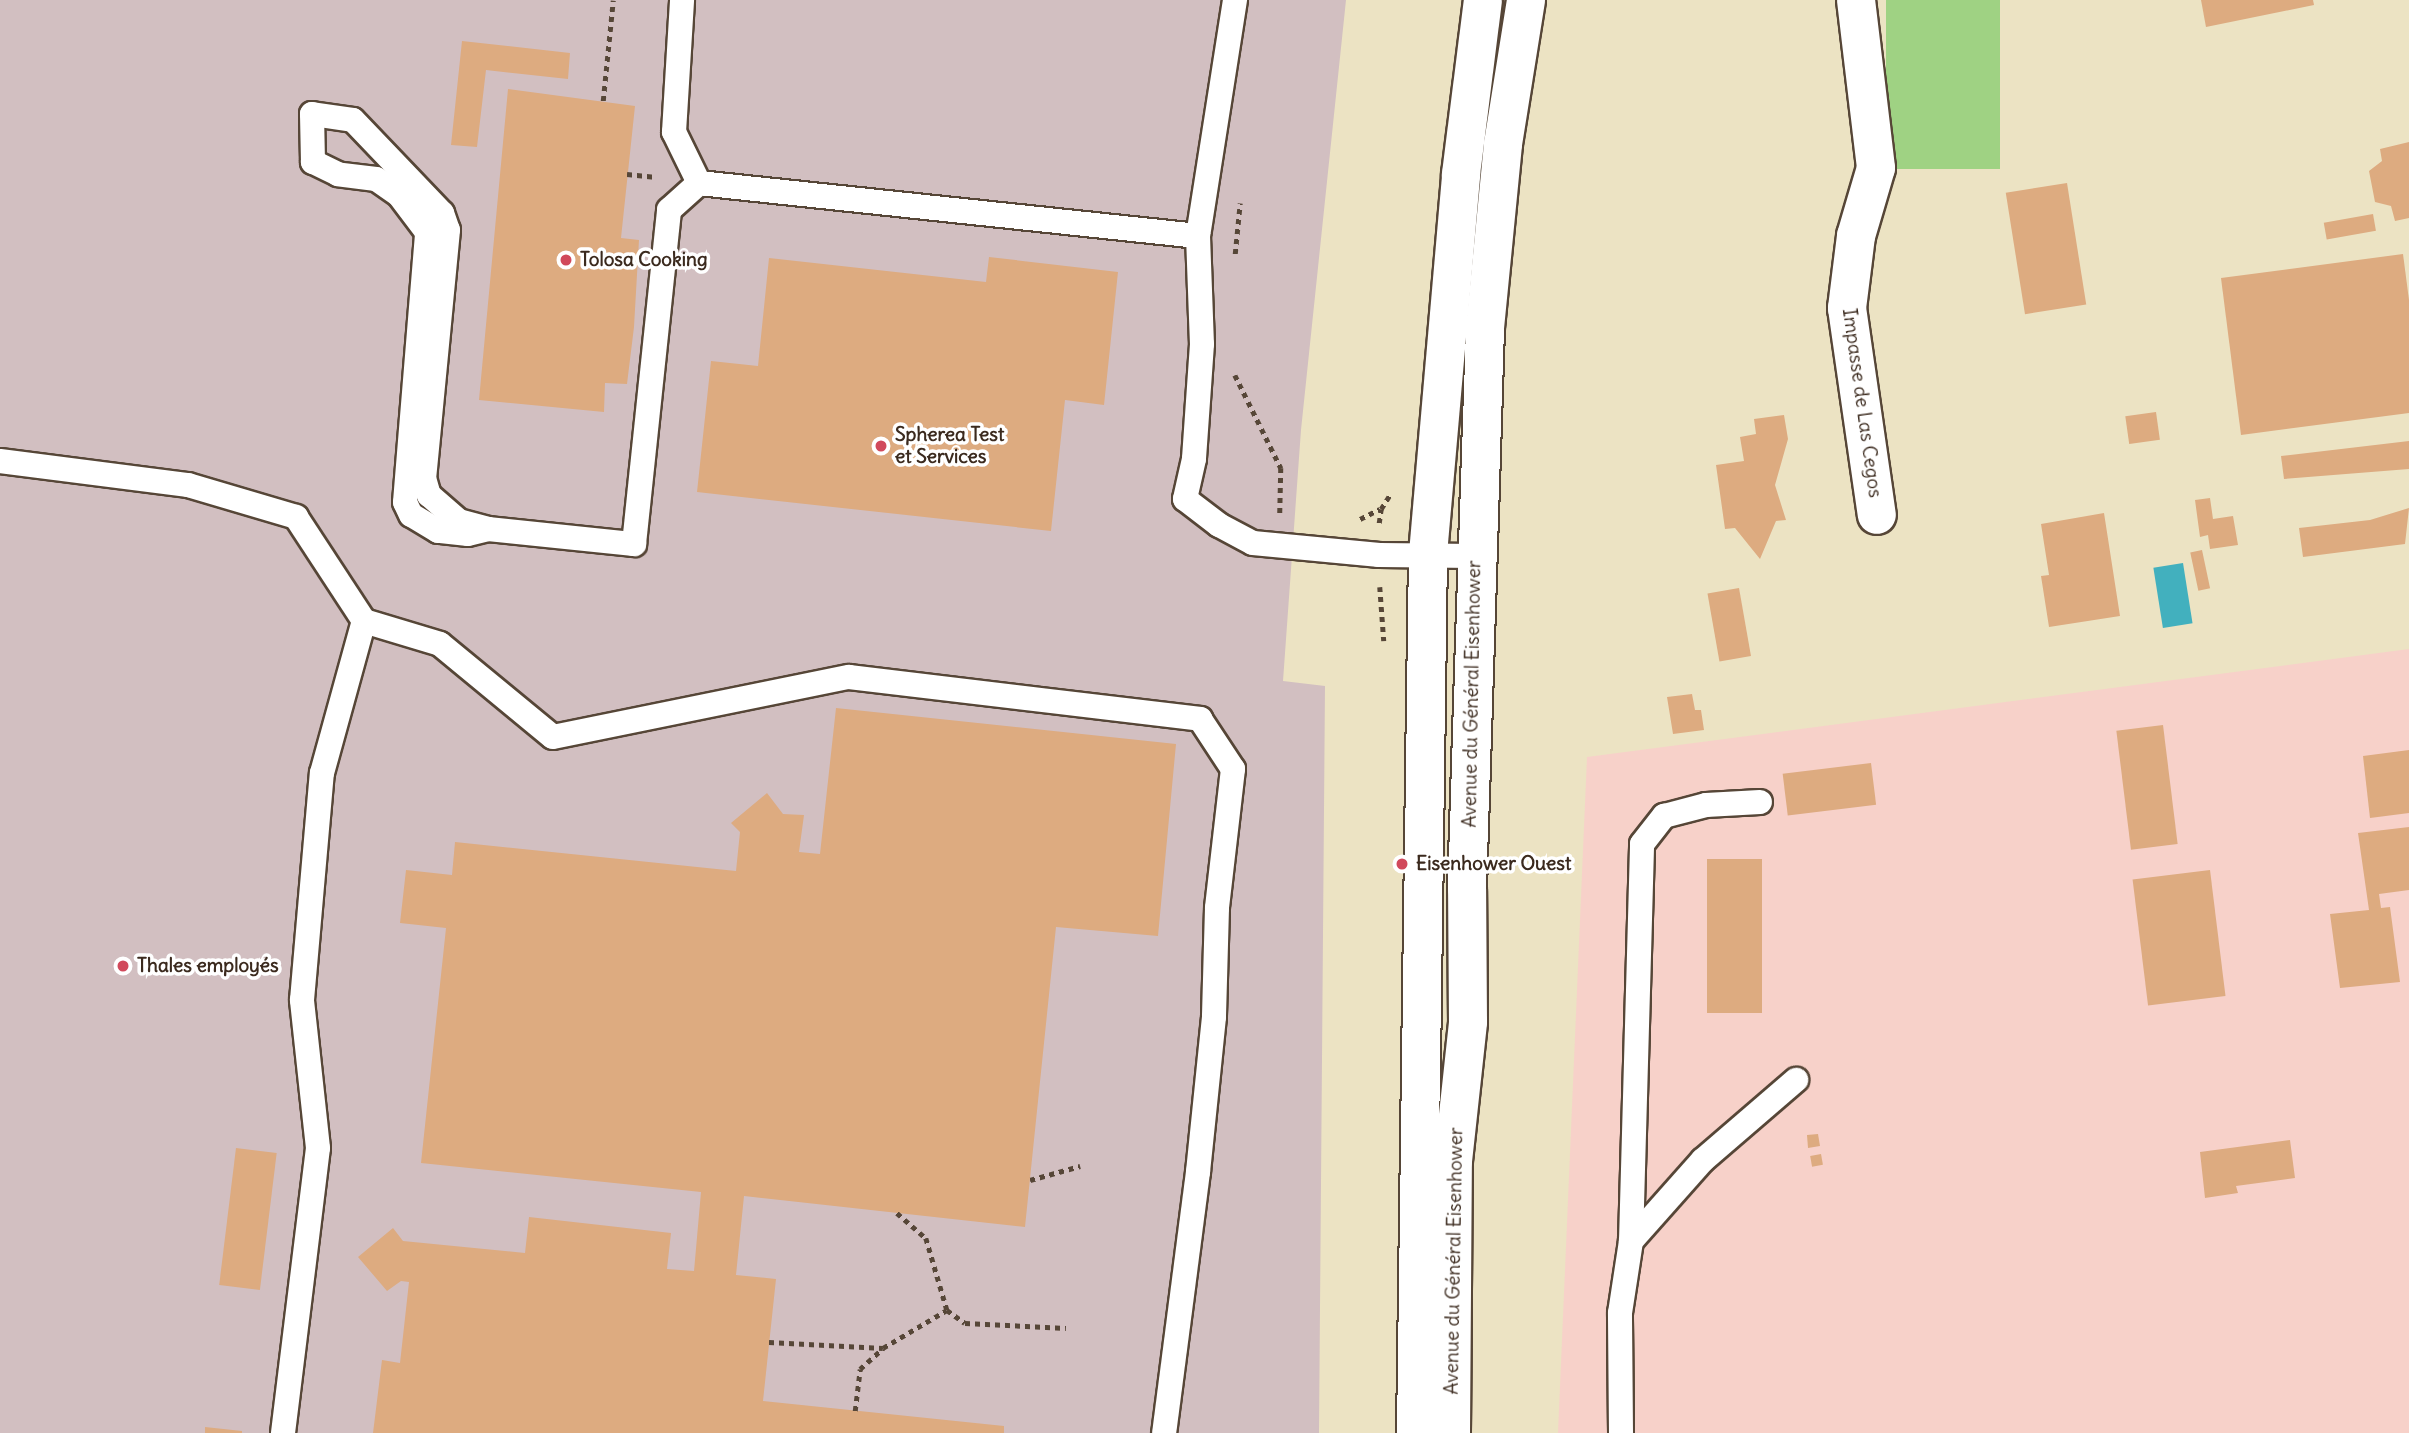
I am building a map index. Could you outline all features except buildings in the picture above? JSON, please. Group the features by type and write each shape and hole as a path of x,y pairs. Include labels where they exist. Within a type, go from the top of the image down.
{"main road":[{"name":"Avenue du Général Eisenhower","path":"1416,1433 1428,554 1461,174 1483,0"},
{"name":"Avenue du Général Eisenhower","path":"1451,1433 1453,1161 1468,1022 1476,556 1485,328 1503,144 1526,0"},
{"name":"Impasse de Las Cegos","path":"1856,0 1876,168 1856,236 1847,308 1877,515"}],"lane":[{"path":"682,0 674,132 699,183"},
{"path":"1235,0 1198,236 1202,344 1194,459 1185,499 1253,543 1379,555 1476,556"},
{"path":"488,530 442,511 424,478 445,277 448,230 442,213 353,120 312,114 313,162 338,174 376,179 399,195 427,232 405,502 411,515 438,531 468,534 488,530 634,544 669,210 699,183 1198,236"},
{"path":"0,461 188,485 296,517 364,621 440,643 553,737 849,677 1200,719 1233,769 1217,908 1214,1017 1164,1433"},
{"path":"283,1433 318,1148 302,1000 322,773 364,621"},
{"path":"1620,1433 1620,1313 1631,1241 1642,844 1664,816 1706,805 1760,803"},
{"path":"1631,1241 1703,1160 1796,1080"}],"path":[{"path":"603,101 613,0"},
{"path":"1234,259 1241,191"},
{"path":"1230,365 1281,468 1280,523"},
{"path":"1357,520 1381,509"},
{"path":"1030,1180 1080,1166"},
{"path":"897,1213 926,1238 947,1310 965,1323 1066,1328"},
{"path":"855,1410 860,1369 883,1348 947,1310"},
{"path":"769,1342 883,1348"}],"shaded area":[{"path":"0,0 1346,0 1301,430 1283,681 1325,686 1319,1433 0,1433"},
{"path":"2409,649 2409,1433 1558,1433 1587,757"}],"green space":[{"path":"1886,0 2000,0 2000,169 1886,169"}],"water":[{"path":"2183,563 2193,623 2163,628 2153,568"}],"place":[{"name":"Tolosa Cooking","path":"566,260"},
{"name":"Spherea Test et Services","path":"881,446"},
{"name":"Eisenhower Ouest","path":"1402,864"},
{"name":"Thales employés","path":"123,966"}]}
